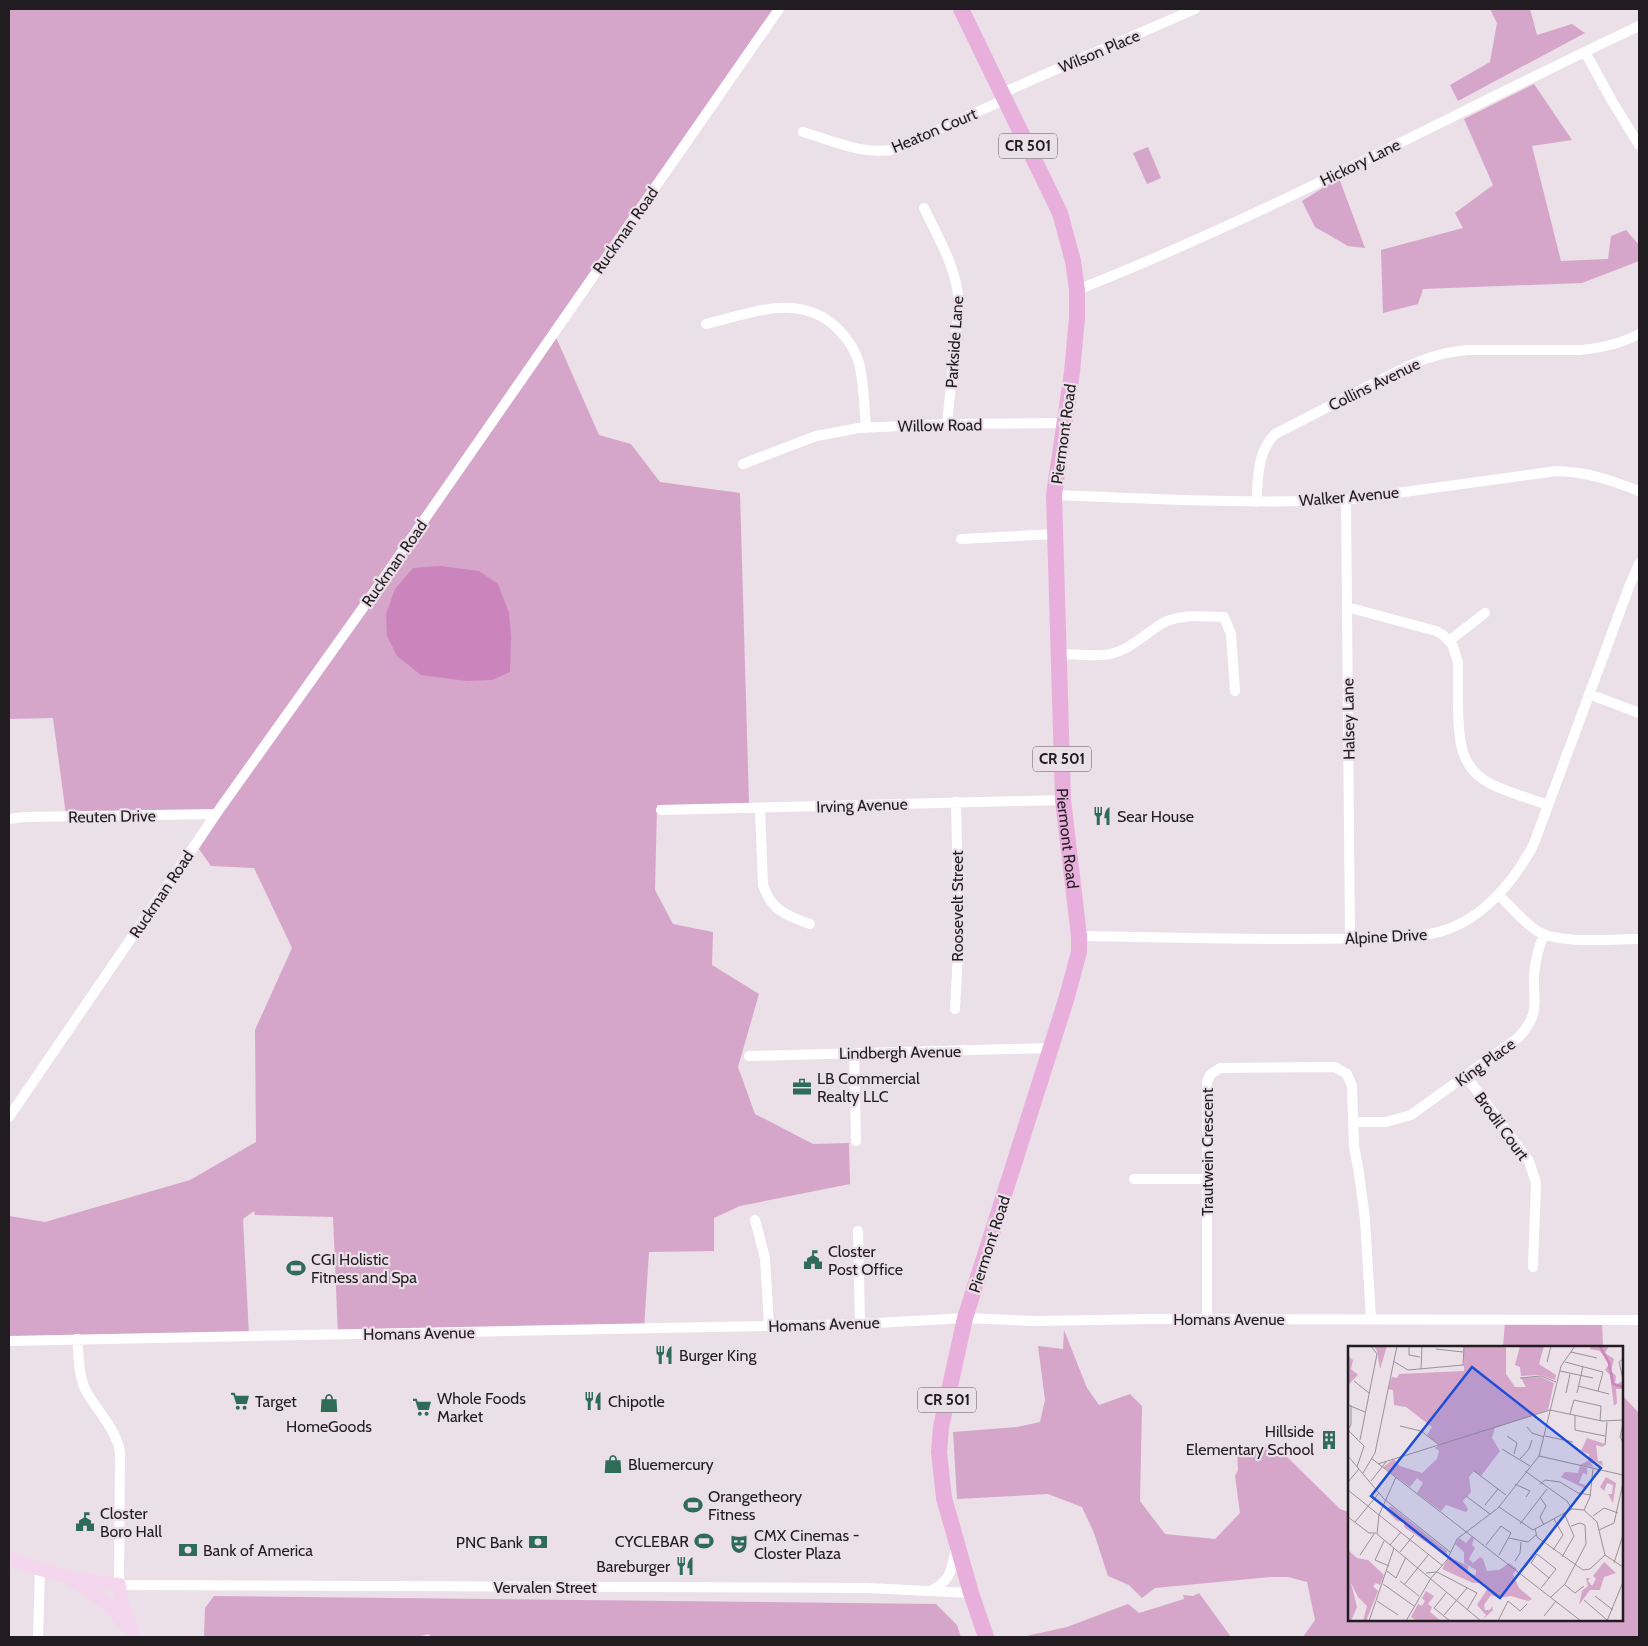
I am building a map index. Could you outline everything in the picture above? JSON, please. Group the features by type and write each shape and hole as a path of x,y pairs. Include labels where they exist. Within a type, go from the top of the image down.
{"main road":[{"name":"Piermont Road","path":"962,9 1060,212 1073,261 1077,290 1077,318 1072,372 1054,495 1063,800 1079,936 1079,952 965,1318 942,1427 939,1452 944,1498 956,1545 986,1637"}],"street":[{"name":"Ruckman Road","path":"9,1117 216,814 365,605 779,9"},
{"name":"Wilson Place","path":"1004,96 1195,9"},
{"name":"Hickory Lane","path":"1077,290 1288,198 1639,26"},
{"path":"1585,52 1639,145"},
{"name":"Heaton Court","path":"803,132 871,152 896,149 1004,96"},
{"name":"Parkside Lane","path":"924,208 950,263 958,293 959,306 947,424"},
{"path":"706,324 781,307 802,309 822,317 845,336 858,360 861,372 866,427"},
{"name":"Collins Avenue","path":"1256,502 1260,459 1263,450 1275,434 1408,366 1439,355 1467,350 1580,350 1598,348 1618,343 1639,334"},
{"name":"Willow Road","path":"743,464 816,436 839,430 947,424 1065,423"},
{"name":"Walker Avenue","path":"1054,495 1256,502 1346,500 1557,471 1588,473 1639,490"},
{"name":"Halsey Lane","path":"1346,500 1350,938"},
{"path":"961,538 1055,534"},
{"name":"Alpine Drive","path":"1079,936 1350,938 1424,935 1453,928 1469,918 1499,895 1523,864 1533,846 1639,564"},
{"path":"1629,587 1639,591"},
{"path":"1347,607 1436,631 1450,641 1456,652 1458,662 1458,735 1467,762 1473,771 1491,784 1548,805"},
{"path":"1450,641 1485,613"},
{"path":"1060,654 1110,654 1123,650 1165,623 1173,620 1224,617 1231,634 1235,691"},
{"path":"1589,694 1639,713"},
{"name":"Irving Avenue","path":"661,810 1063,800"},
{"name":"Roosevelt Street","path":"955,1009 959,936 956,802"},
{"path":"760,808 764,885 767,896 776,907 788,916 810,924"},
{"name":"Reuten Drive","path":"9,819 24,817 216,814"},
{"path":"1499,895 1530,926 1544,934 1565,939 1639,939"},
{"name":"King Place","path":"1353,1122 1386,1122 1411,1114 1519,1037 1531,1020 1536,998 1535,962 1544,934"},
{"name":"Lindbergh Avenue","path":"749,1056 1050,1048"},
{"path":"854,1054 856,1141"},
{"name":"Trautwein Crescent","path":"1207,1319 1207,1082 1210,1075 1220,1068 1335,1067 1342,1069 1347,1074 1352,1086 1354,1146 1368,1246 1371,1319"},
{"name":"Brodil Court","path":"1466,1076 1529,1161 1534,1172 1536,1184 1533,1267"},
{"path":"1134,1179 1207,1179"},
{"path":"755,1220 765,1258 769,1325"},
{"path":"858,1231 860,1324"},
{"name":"Homans Avenue","path":"9,1341 860,1324 965,1318 1034,1321 1207,1319 1639,1320"},
{"path":"77,1339 80,1372 84,1387 118,1441 120,1452 119,1585 122,1603 134,1635"},
{"path":"930,1591 944,1584 951,1570 956,1545"},
{"path":"9,1558 40,1570 67,1577 119,1585"},
{"path":"38,1637 40,1570"},
{"path":"67,1577 107,1603 134,1635"},
{"name":"Vervalen Street","path":"119,1585 867,1588 971,1593"}],"shaded area":[{"path":"9,9 776,9 555,335 599,435 631,444 660,482 740,493 749,804 657,805 655,890 673,924 713,932 712,965 759,994 738,1067 755,1114 813,1144 849,1143 850,1184 740,1206 714,1218 714,1251 649,1252 644,1328 338,1335 333,1217 255,1215 254,1211 243,1219 249,1336 9,1341 9,1216 45,1222 190,1180 256,1142 255,1030 292,948 254,868 211,866 199,849 222,814 66,815 53,718 9,719"},
{"path":"1490,9 1530,9 1537,35 1572,24 1585,33 1458,101 1450,85 1490,62 1497,23"},
{"path":"1534,84 1572,140 1532,146 1561,261 1608,259 1611,236 1626,230 1639,245 1639,261 1582,283 1423,289 1418,304 1383,313 1381,250 1463,228 1455,213 1493,185 1464,119"},
{"path":"1148,147 1161,178 1147,184 1133,153"},
{"path":"1339,178 1365,248 1348,246 1315,227 1302,201"},
{"path":"440,566 479,571 498,584 509,613 511,637 510,672 492,680 467,681 421,675 397,656 387,636 386,614 395,589 413,568"},
{"path":"1505,1322 1602,1322 1603,1346 1503,1346"},
{"path":"1064,1330 1087,1388 1099,1405 1130,1394 1142,1406 1140,1501 1165,1534 1215,1539 1240,1513 1235,1476 1238,1470 1237,1453 1273,1443 1340,1509 1348,1512 1348,1621 1623,1621 1623,1396 1639,1413 1639,1637 1303,1637 1315,1620 1307,1582 1288,1577 1155,1588 1142,1598 1129,1585 1108,1576 1094,1533 1082,1507 1048,1494 957,1499 953,1432 1017,1427 1040,1422 1045,1400 1038,1346 1063,1349"},
{"path":"1199,1593 1231,1637 1022,1637 1067,1627 1128,1604 1139,1613 1184,1599 1183,1595 1193,1596"},
{"path":"214,1596 936,1604 957,1625 961,1637 432,1637 428,1634 418,1637 204,1637 205,1608"}],"place":[{"name":"Sear House","path":"1102,816"},
{"name":"LB Commercial Realty LLC","path":"802,1087"},
{"name":"Closter Post Office","path":"813,1260"},
{"name":"CGI Holistic Fitness and Spa","path":"296,1268"},
{"name":"Burger King","path":"664,1355"},
{"name":"Target","path":"240,1401"},
{"name":"Chipotle","path":"593,1401"},
{"name":"HomeGoods","path":"329,1403"},
{"name":"Whole Foods Market","path":"422,1407"},
{"name":"Hillside Elementary School","path":"1329,1440"},
{"name":"Bluemercury","path":"613,1464"},
{"name":"Orangetheory Fitness","path":"693,1505"},
{"name":"Closter Boro Hall","path":"85,1522"},
{"name":"CYCLEBAR","path":"704,1541"},
{"name":"PNC Bank","path":"538,1542"},
{"name":"CMX Cinemas - Closter Plaza","path":"739,1544"},
{"name":"Bank of America","path":"188,1550"},
{"name":"Bareburger","path":"685,1566"}]}
